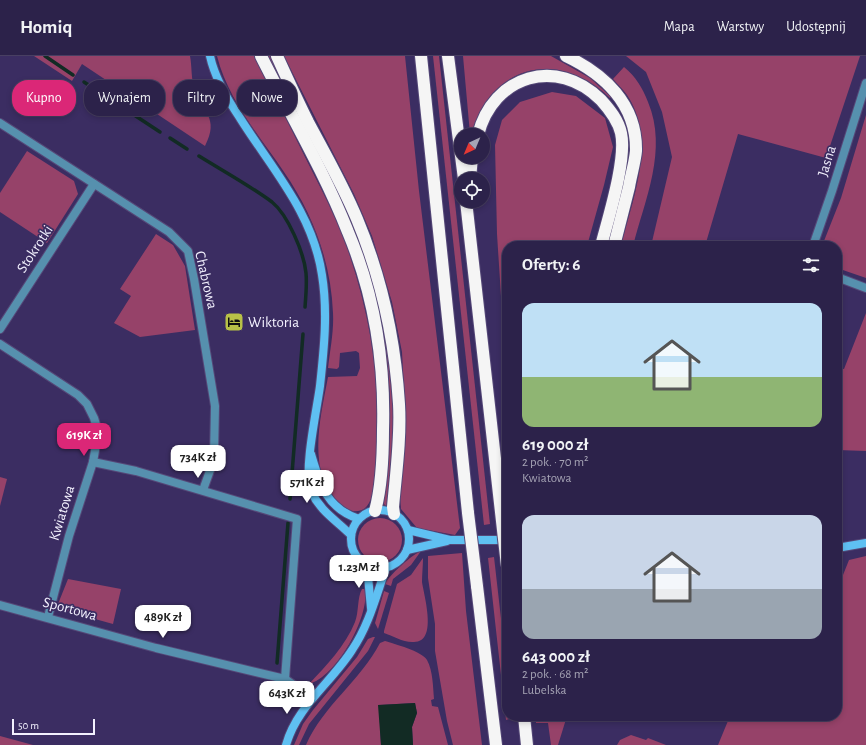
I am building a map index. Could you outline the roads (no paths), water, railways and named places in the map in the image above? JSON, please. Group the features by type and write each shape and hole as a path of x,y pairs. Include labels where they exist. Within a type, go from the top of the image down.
{"highway":[{"path":"261,56 343,220 358,259 370,300 382,368 384,411 383,454 375,511"},
{"path":"277,56 307,120 345,191 367,244 379,280 391,330 399,404 398,445 393,507 394,514"},
{"path":"421,56 468,513 496,745"},
{"path":"448,56 463,172"},
{"path":"566,56 605,80 618,96 629,115 634,133 636,151 615,241"},
{"path":"480,128 481,122 491,104 505,89 525,78 550,75 573,79 591,89 615,117 621,134 619,173 602,241"},
{"path":"468,208 502,521"},
{"path":"525,721 527,745"}],"main road":[{"path":"210,56 224,94 298,205 314,244 321,266 325,291 326,323 307,473 310,490 320,507 351,535"},
{"path":"310,453 325,494 335,507 350,516 359,519"},
{"path":"383,510 394,514 402,521 408,530 409,540 407,550 399,562 386,568 367,566 354,553 351,535 359,519 366,514 375,511 383,510"},
{"path":"408,530 450,540"},
{"path":"407,550 450,540 502,540"},
{"path":"842,547 866,543"},
{"path":"367,566 371,608"},
{"path":"286,745 299,713 352,651 364,629 371,608 378,594 386,568"}],"street":[{"name":"Jasna","path":"814,241 832,191 866,83"},
{"name":"Chabrowa","path":"0,123 169,232 188,251 215,406 214,456 203,490"},
{"name":"Stokrotki","path":"0,328 94,184"},
{"path":"842,279 866,288"},
{"name":"Kwiatowa","path":"0,344 68,388 87,404 97,428 93,462 70,536 48,617"},
{"path":"93,462 136,471 297,519 285,679"},
{"name":"Sportowa","path":"0,605 156,648 285,679 313,698"}],"waterway":[{"path":"45,56 73,75"},
{"path":"136,116 160,132"},
{"path":"170,138 187,149"},
{"path":"199,156 272,202 284,216 299,245 305,265 305,307"},
{"path":"290,499 303,334"},
{"path":"277,663 288,523"}],"place":[{"name":"Wiktoria","path":"234,322"}]}
